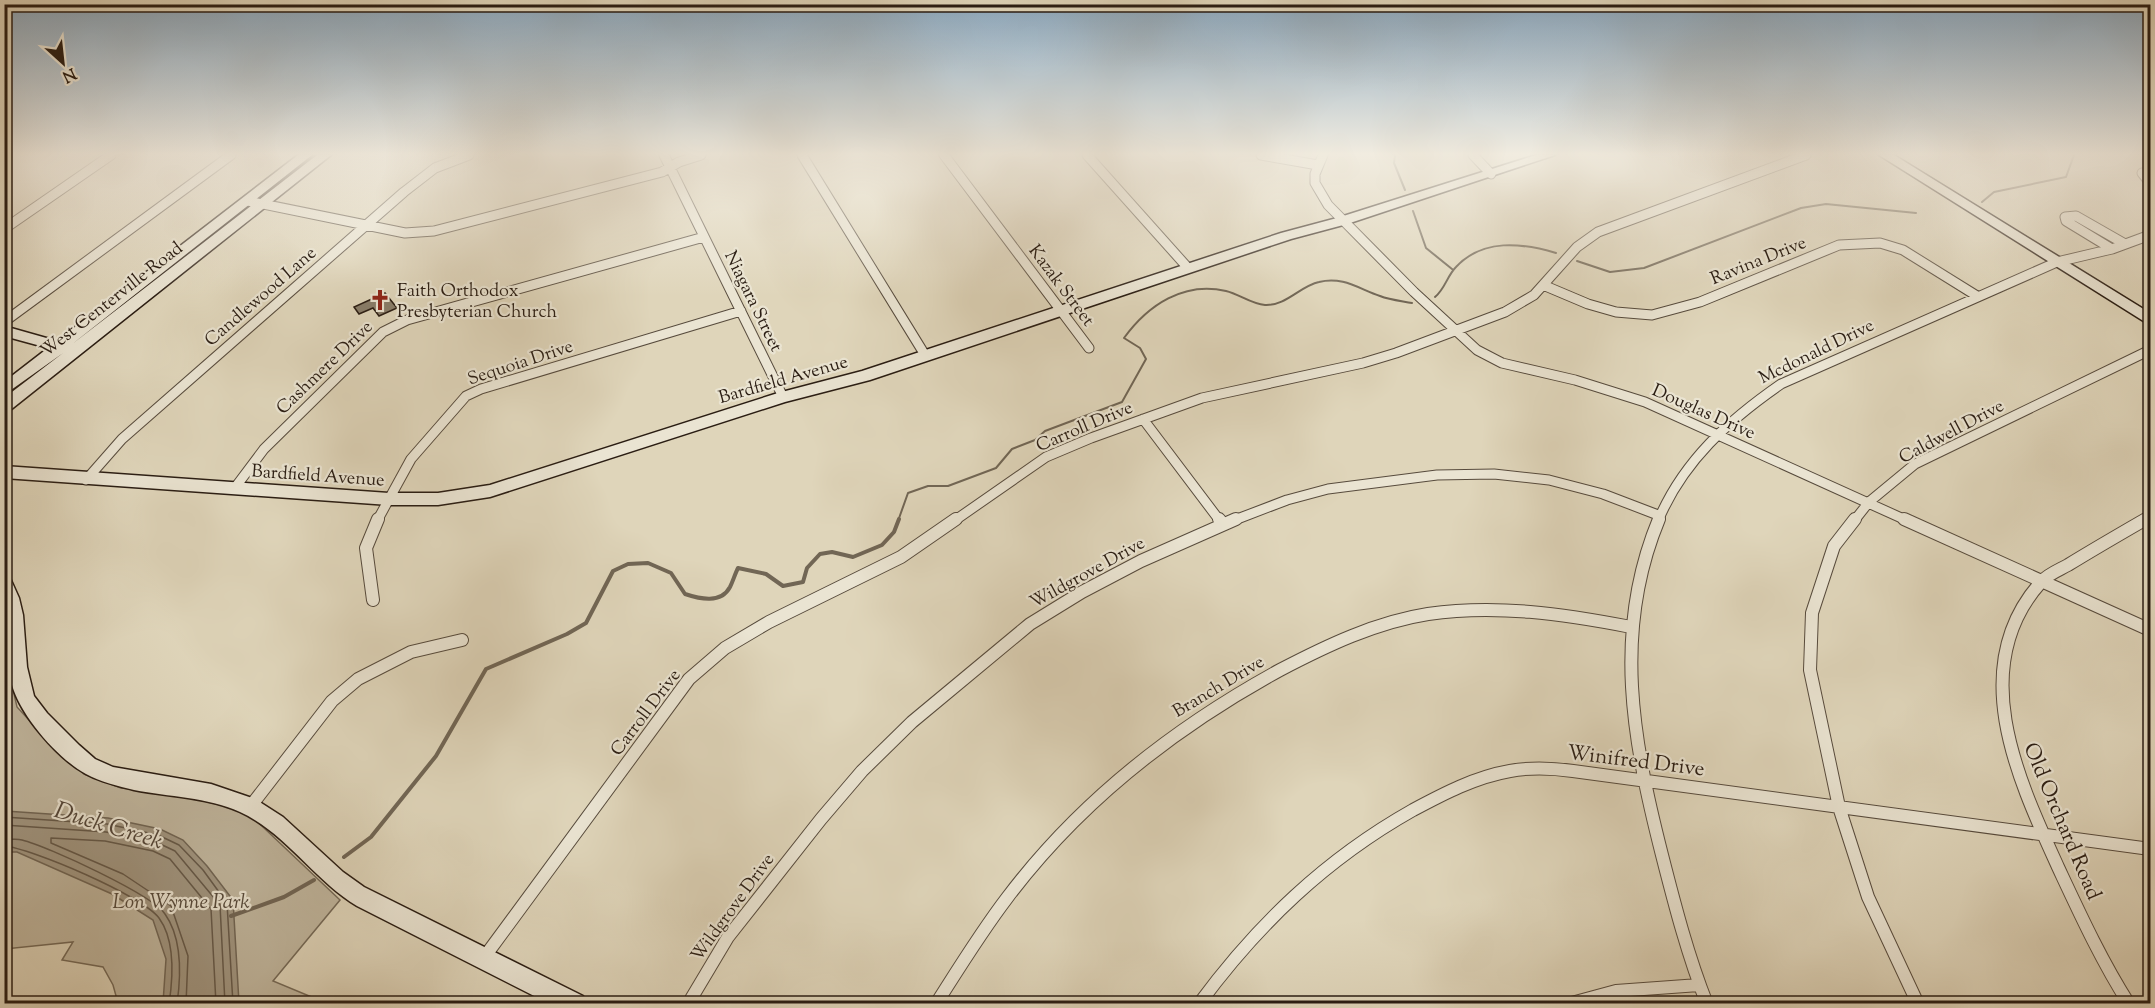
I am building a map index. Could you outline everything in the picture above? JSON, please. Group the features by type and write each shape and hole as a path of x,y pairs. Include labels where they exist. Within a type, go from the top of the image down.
{"street":[{"path":"4,229 43,202"},
{"path":"4,322 167,202"},
{"name":"West Centerville Road","path":"4,407 68,349 247,202"},
{"path":"254,202 405,233 434,231 542,202"},
{"name":"West Centerville Road","path":"4,390 68,349 266,202"},
{"name":"Candlewood Lane","path":"86,480 122,439 394,202"},
{"name":"Niagara Street","path":"687,202 783,397"},
{"path":"831,202 925,355"},
{"name":"Kazak Street","path":"979,202 1089,348"},
{"path":"1129,202 1188,268"},
{"name":"Douglas Drive","path":"1326,202 1342,221 1456,331 1477,350 1502,363 1575,380 1645,402 2151,630"},
{"name":"Bardfield Avenue","path":"4,472 86,480 389,499 438,499 490,491 783,397 865,376 1286,236 1402,202"},
{"name":"Carroll Drive","path":"483,959 688,679 725,648 769,622 900,557 1046,457 1202,398 1363,363 1456,331 1522,304 1543,285 1577,247 1598,232 1679,202"},
{"path":"1961,202 2151,319"},
{"path":"2112,249 2066,221 2065,217 2076,216 2125,244"},
{"name":"Mcdonald Drive","path":"1707,1004 1677,913 1644,780 1630,675 1631,627 1643,556 1658,515 1692,461 1715,433 1758,398 1781,384 2057,262 2112,249 2151,234"},
{"name":"Cashmere Drive","path":"234,489 264,449 383,332 418,317 704,237"},
{"name":"Ravina Drive","path":"1543,285 1588,304 1616,312 1652,315 1700,302 1839,245 1880,243 1903,250 1977,296"},
{"name":"Sequoia Drive","path":"374,600 366,548 372,529 411,459 466,396 481,389 741,311"},
{"path":"4,331 68,349"},
{"name":"Caldwell Drive","path":"1918,1004 1868,897 1839,807 1810,670 1812,613 1834,546 1869,502 1915,464 2151,350"},
{"path":"1143,419 1223,524"},
{"name":"Wildgrove Drive","path":"688,1004 728,937 821,819 862,771 912,722 1030,624 1082,592 1141,561 1223,524 1328,489 1449,475 1494,474 1549,480 1603,494 1658,515"},
{"path":"2043,581 2151,517"},
{"name":"Old Orchard Road","path":"2043,581 2021,609 2010,633 2002,665 2001,697 2006,729 2014,763 2043,833 2107,970 2129,1004"},
{"path":"4,583 11,595 19,667 26,699 50,730 92,768 118,776 200,790 250,807 285,831 312,859 350,890 575,1004"},
{"name":"Branch Drive","path":"936,1004 978,936 1023,874 1102,791 1153,749 1200,715 1264,678 1360,633 1426,614 1468,609 1525,609 1580,616 1631,627"},
{"path":"250,807 332,701 358,679 411,652 462,640"},
{"name":"Winifred Drive","path":"1198,1004 1223,968 1295,891 1362,839 1452,789 1498,774 1545,768 2151,849"},
{"path":"1568,1004 1587,996 1612,991 1699,985"}],"green space":[{"name":"Lon Wynne Park","path":"4,650 17,707 49,742 84,774 121,788 170,793 246,811 340,900 273,981 326,1003 118,1003 113,985 103,967 62,960 73,942 5,949"}],"water":[{"name":"Duck Creek","path":"5,811 108,818 160,829 183,840 233,900 239,1003 163,1003 166,959 153,920 112,894 17,852 5,852"}],"building":[{"name":"Faith Orthodox Presbyterian Church","path":"385,293 397,308 379,316 373,308 359,314 354,307"}],"waterway":[{"path":"1577,261 1610,272 1644,268 1801,208 1826,204 1916,213"},
{"path":"1413,211 1426,248 1452,269"},
{"path":"1435,297 1456,267 1478,251 1503,245 1517,245 1556,253"},
{"path":"898,521 908,493 928,486 948,486 996,468 1012,449 1035,440 1045,431 1122,402 1146,359 1140,348 1124,338 1144,315 1168,298 1196,289 1211,289 1231,292 1265,305 1280,302 1312,284 1336,281 1351,284 1384,297 1412,303"},
{"path":"344,857 371,837 436,756 486,669 567,634 586,623 613,571 628,564 648,563 671,573 685,594 710,599 726,592 738,568 766,574 783,586 803,582 807,568 820,554 832,552 853,557 882,545 894,532 899,519"},
{"path":"231,916 284,897 314,880"}],"place":[{"name":"Faith Orthodox Presbyterian Church","path":"380,300"}]}
